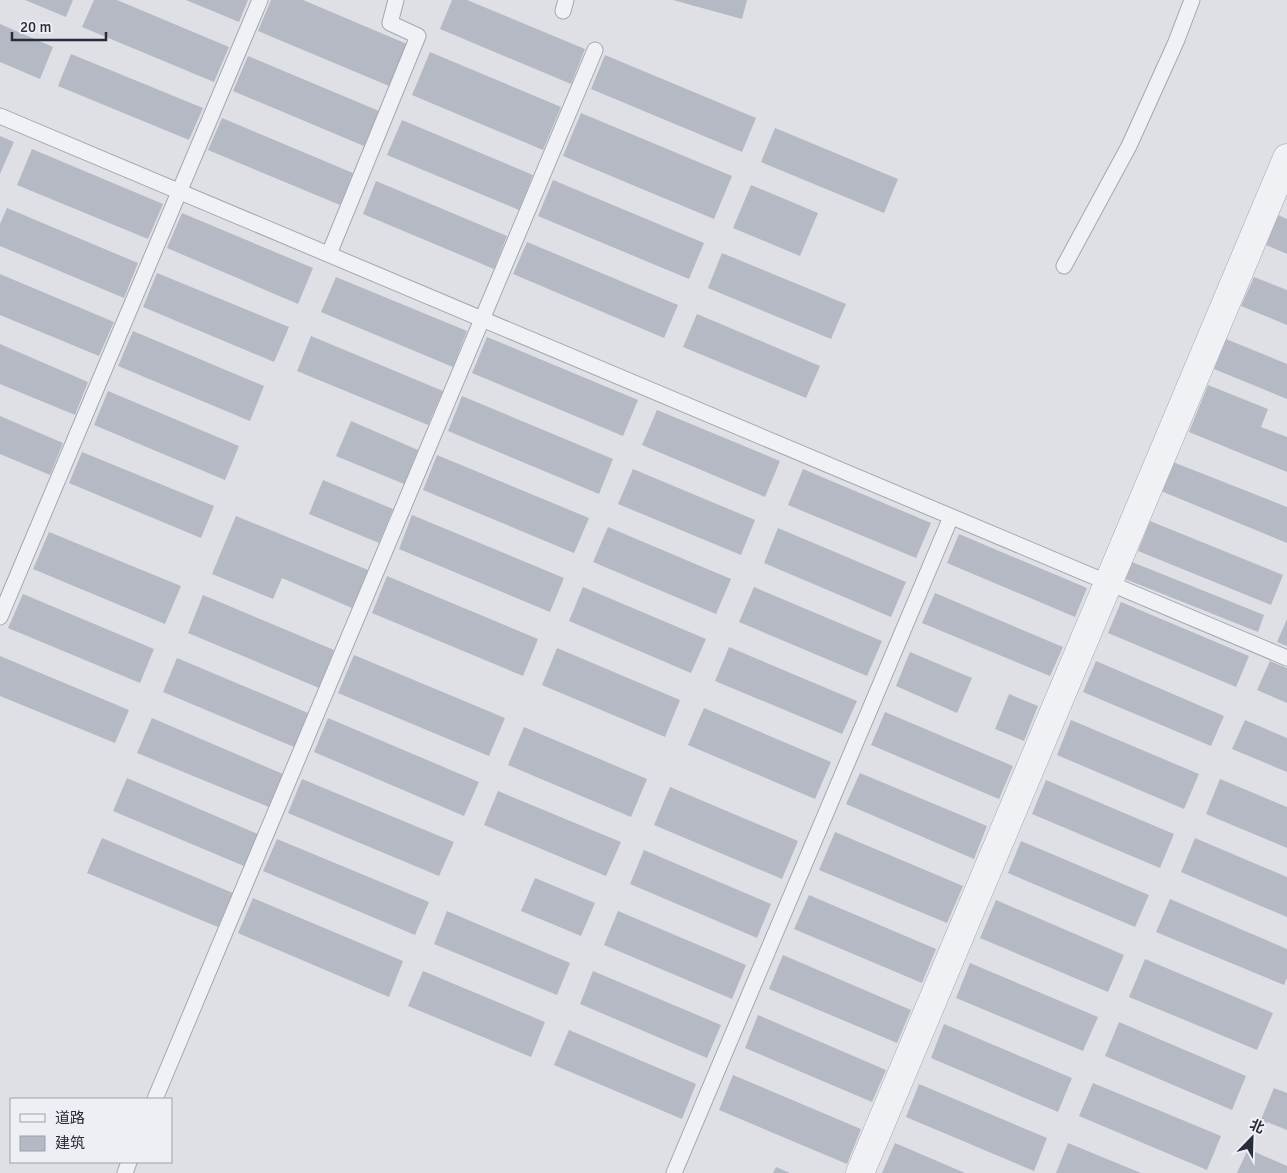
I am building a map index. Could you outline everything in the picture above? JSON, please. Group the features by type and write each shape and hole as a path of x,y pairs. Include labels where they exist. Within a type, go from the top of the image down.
{"street":[{"path":"860,1173 1287,158"}],"lane":[{"path":"0,617 260,0"},
{"path":"329,254 418,36 390,23 396,0"},
{"path":"1064,266 1129,146 1176,42 1192,0"},
{"path":"156,1098 595,50"},
{"path":"0,116 1287,658"},
{"path":"674,1173 951,517"}],"building":[{"path":"25,0 73,0 66,17"},
{"path":"94,0 117,0 229,47 214,82 82,27"},
{"path":"186,0 248,0 239,22"},
{"path":"271,0 303,0 407,44 389,86 258,31"},
{"path":"452,0 467,0 585,49 571,84 440,29"},
{"path":"673,0 747,0 742,19"},
{"path":"0,24 53,47 40,79 0,62"},
{"path":"430,52 561,107 543,150 412,95"},
{"path":"71,54 203,108 189,140 58,86"},
{"path":"605,55 756,118 742,152 591,89"},
{"path":"248,56 379,111 364,146 233,91"},
{"path":"581,113 732,176 714,219 563,156"},
{"path":"222,118 353,173 340,205 208,150"},
{"path":"402,120 533,175 519,210 387,155"},
{"path":"775,128 898,179 884,213 761,162"},
{"path":"0,136 14,142 0,174"},
{"path":"32,149 163,204 148,239 17,185"},
{"path":"553,180 704,243 689,279 538,216"},
{"path":"376,181 507,236 494,269 363,214"},
{"path":"751,185 818,213 800,256 733,228"},
{"path":"7,208 138,263 124,298 0,246 0,224"},
{"path":"182,213 313,268 298,304 167,248"},
{"path":"1278,215 1287,219 1287,254 1266,245"},
{"path":"527,242 678,305 664,338 513,274"},
{"path":"722,253 846,304 831,339 708,288"},
{"path":"157,273 289,327 274,362 143,307"},
{"path":"0,274 114,322 99,356 0,315"},
{"path":"336,277 467,331 453,367 321,312"},
{"path":"1254,277 1287,290 1287,325 1241,306"},
{"path":"697,314 820,366 806,398 683,347"},
{"path":"133,331 264,386 250,421 118,366"},
{"path":"311,336 443,391 428,425 297,371"},
{"path":"487,337 638,400 623,436 472,373"},
{"path":"1226,339 1287,364 1287,399 1214,369"},
{"path":"0,344 88,382 75,415 0,384"},
{"path":"1208,385 1268,409 1261,427 1287,437 1287,472 1189,432"},
{"path":"108,391 239,446 225,480 94,425"},
{"path":"462,396 613,459 599,494 448,431"},
{"path":"657,410 780,461 765,497 642,445"},
{"path":"0,416 63,443 50,475 0,454"},
{"path":"351,421 418,450 404,484 336,456"},
{"path":"82,452 214,506 201,538 69,483"},
{"path":"437,455 589,518 574,553 423,490"},
{"path":"1173,462 1287,507 1287,543 1161,491"},
{"path":"633,469 755,520 741,555 618,504"},
{"path":"803,469 931,523 916,558 788,505"},
{"path":"323,480 393,509 379,543 309,514"},
{"path":"412,515 564,578 550,612 399,549"},
{"path":"236,516 368,570 352,608 282,578 273,599 212,574"},
{"path":"1150,521 1283,575 1271,605 1138,551"},
{"path":"608,527 731,579 716,614 593,562"},
{"path":"778,528 906,582 891,617 764,563"},
{"path":"49,532 181,586 165,624 33,569"},
{"path":"959,534 1087,588 1075,617 947,563"},
{"path":"1132,562 1264,615 1258,632 1125,579"},
{"path":"387,576 538,639 523,676 372,613"},
{"path":"583,587 706,639 691,673 569,621"},
{"path":"754,587 882,641 867,676 739,622"},
{"path":"935,593 1063,647 1050,676 922,623"},
{"path":"23,594 154,649 140,683 8,628"},
{"path":"203,595 334,650 319,688 188,633"},
{"path":"1121,602 1249,656 1236,687 1108,633"},
{"path":"1287,619 1287,646 1277,642"},
{"path":"729,647 857,701 842,734 715,681"},
{"path":"557,648 680,700 665,737 542,685"},
{"path":"910,652 972,678 957,713 896,686"},
{"path":"354,655 505,718 489,756 338,693"},
{"path":"0,656 129,710 115,743 0,696"},
{"path":"177,658 308,713 294,747 163,692"},
{"path":"1096,661 1224,716 1211,746 1083,692"},
{"path":"1270,661 1287,668 1287,703 1257,690"},
{"path":"1009,694 1038,706 1024,741 995,729"},
{"path":"704,708 831,762 815,799 688,745"},
{"path":"885,712 1013,766 999,799 871,745"},
{"path":"152,718 283,774 269,807 137,753"},
{"path":"328,718 479,782 464,816 314,752"},
{"path":"1071,720 1199,774 1184,809 1057,755"},
{"path":"1245,720 1287,738 1287,772 1232,749"},
{"path":"524,727 647,779 631,817 508,765"},
{"path":"860,773 987,826 974,859 846,804"},
{"path":"127,778 258,834 244,866 113,811"},
{"path":"302,779 454,842 439,876 288,813"},
{"path":"1220,779 1287,807 1287,848 1206,814"},
{"path":"1046,780 1174,834 1160,868 1032,814"},
{"path":"670,787 798,841 782,879 654,825"},
{"path":"498,791 621,842 606,876 484,825"},
{"path":"835,832 963,886 947,923 819,870"},
{"path":"102,838 233,893 218,927 87,873"},
{"path":"1195,838 1287,877 1287,917 1181,872"},
{"path":"277,839 429,902 415,935 263,871"},
{"path":"1021,841 1149,895 1135,927 1008,873"},
{"path":"644,850 771,904 757,938 630,884"},
{"path":"535,878 595,903 581,936 521,911"},
{"path":"809,895 936,949 922,983 794,929"},
{"path":"253,898 403,961 389,997 238,933"},
{"path":"1170,899 1287,949 1287,978 1284,985 1156,932"},
{"path":"996,900 1124,955 1108,992 980,938"},
{"path":"447,911 570,963 557,995 434,944"},
{"path":"618,911 746,965 732,999 604,945"},
{"path":"783,955 911,1010 897,1043 769,989"},
{"path":"1145,959 1273,1013 1257,1050 1129,997"},
{"path":"970,963 1098,1017 1083,1051 956,998"},
{"path":"423,971 545,1022 531,1057 408,1006"},
{"path":"593,971 721,1025 707,1058 580,1004"},
{"path":"758,1015 886,1070 872,1102 745,1048"},
{"path":"1119,1022 1246,1076 1232,1110 1105,1056"},
{"path":"944,1024 1072,1078 1058,1112 931,1058"},
{"path":"569,1030 696,1084 682,1119 554,1065"},
{"path":"733,1075 861,1129 847,1164 719,1110"},
{"path":"1093,1083 1221,1136 1207,1170 1079,1116"},
{"path":"919,1084 1047,1138 1034,1171 906,1117"},
{"path":"1274,1088 1287,1093 1287,1130 1267,1122 1266,1124 1260,1122"},
{"path":"895,1143 965,1173 882,1173"},
{"path":"1068,1143 1141,1173 1056,1173"},
{"path":"1248,1149 1287,1166 1287,1173 1237,1173"},
{"path":"776,1167 790,1173 773,1173"}]}
